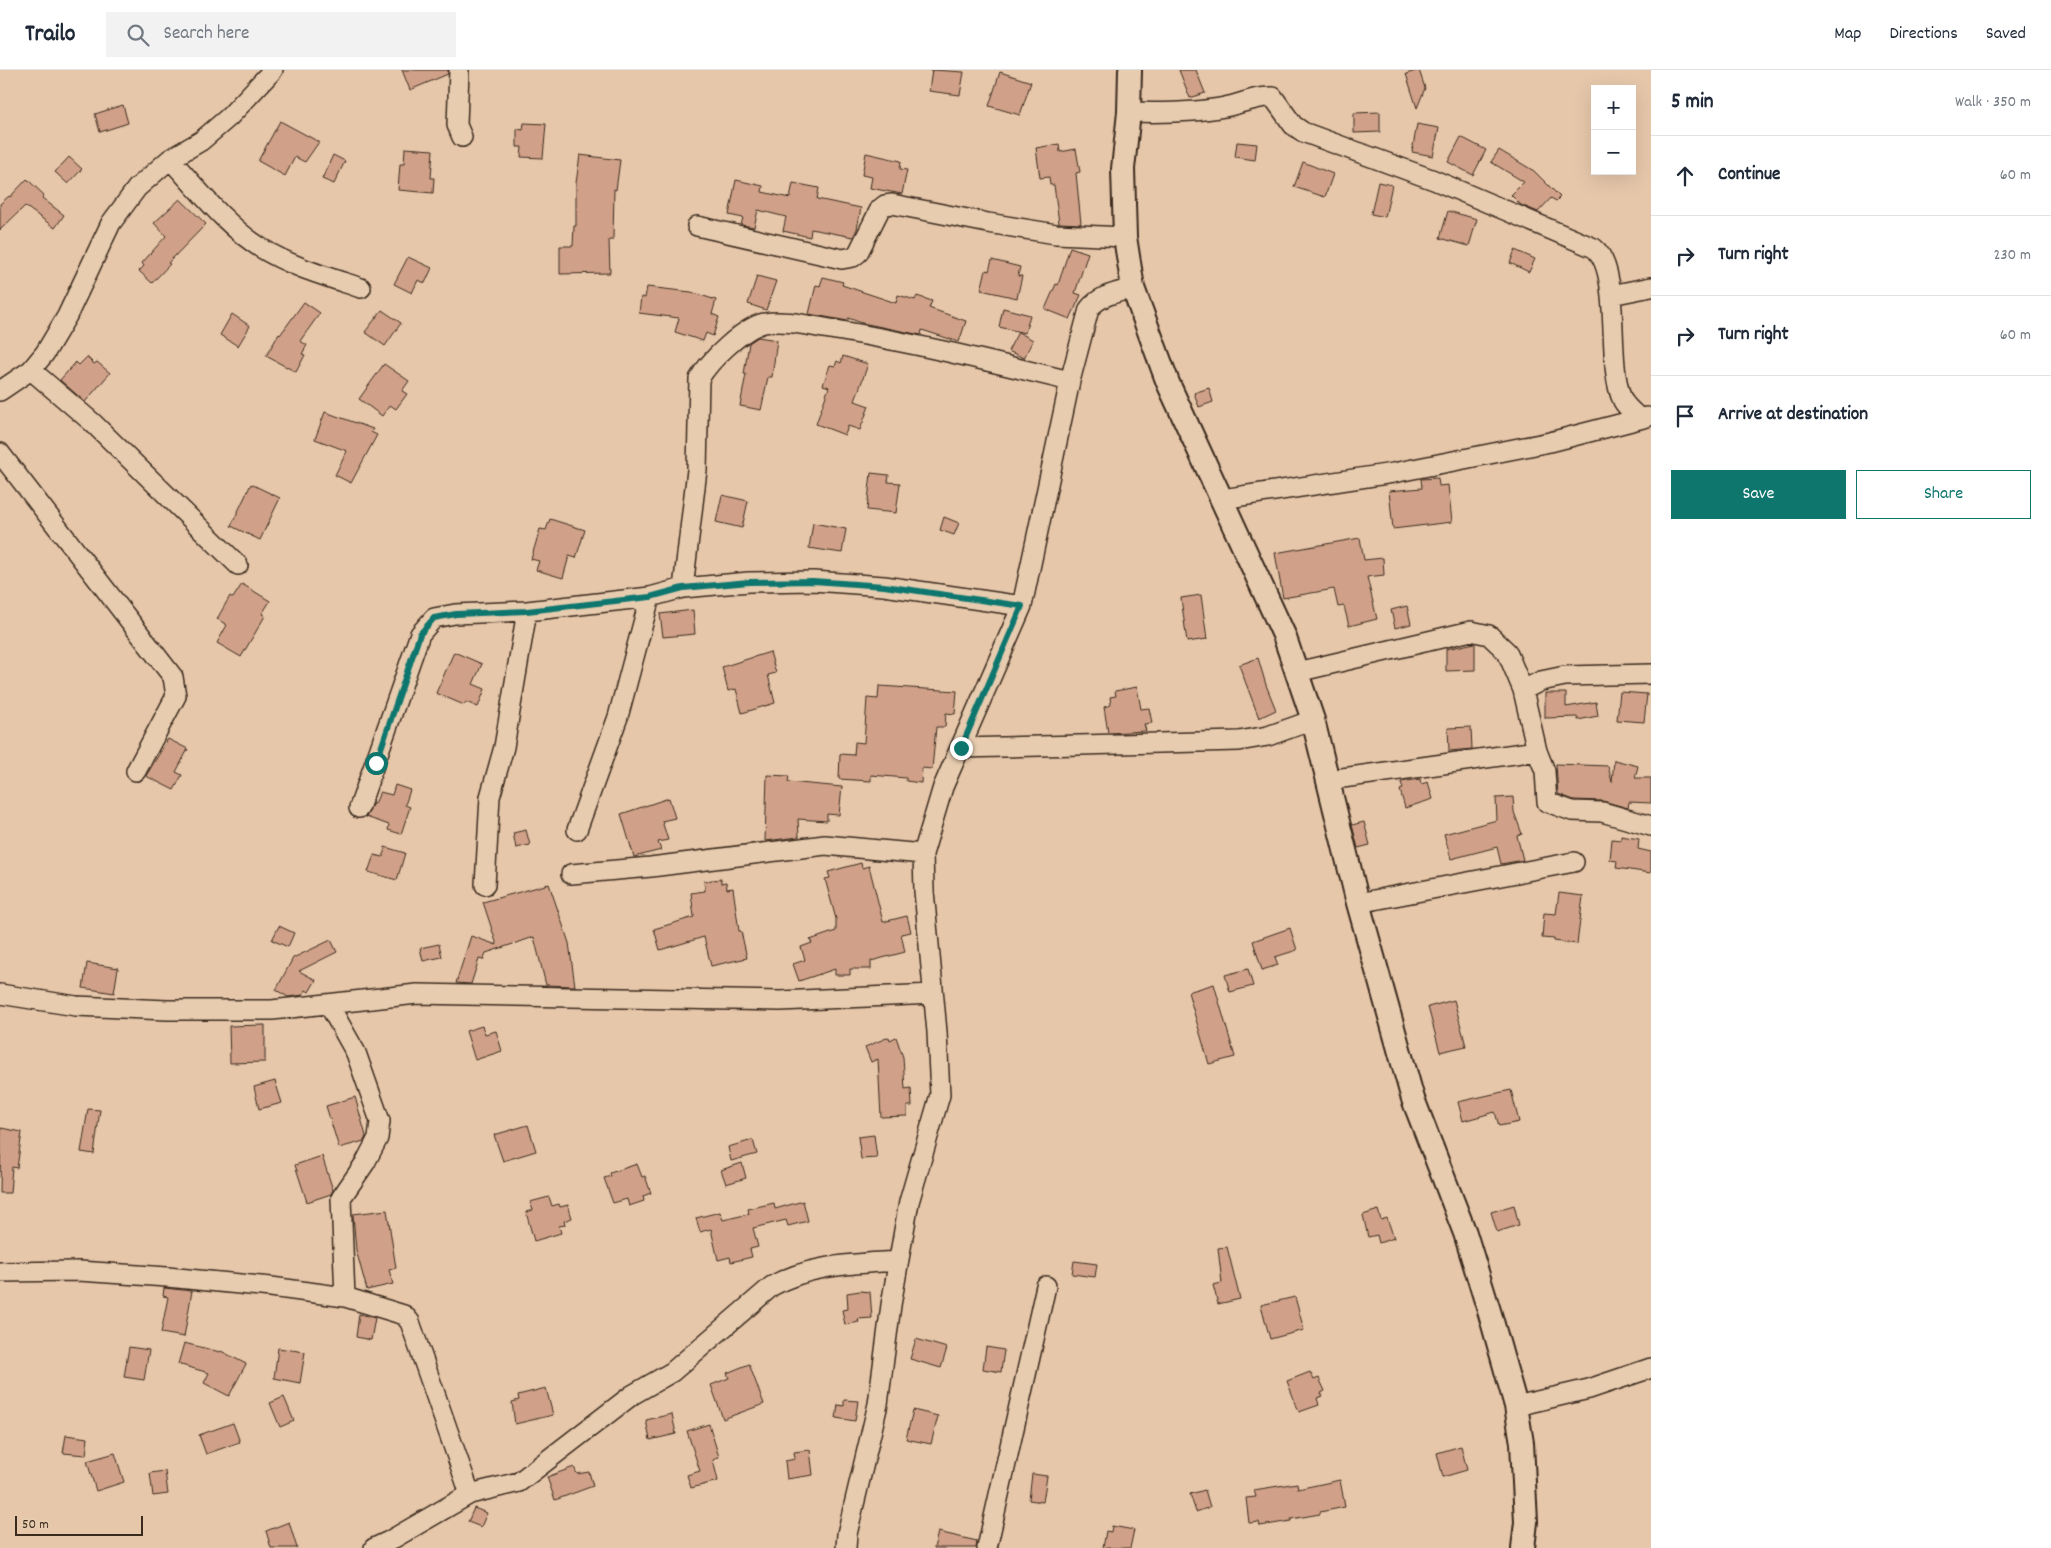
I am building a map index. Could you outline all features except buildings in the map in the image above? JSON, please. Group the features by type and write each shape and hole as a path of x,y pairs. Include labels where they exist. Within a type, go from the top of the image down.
{"street":[{"path":"0,391 31,370 45,353 67,316 111,223 137,188 170,159 200,141 229,118 273,70"},
{"path":"460,70 457,125 462,137"},
{"path":"1130,70 1129,112 1123,169 1125,237 1133,288 1168,383 1284,635 1313,720 1358,903 1414,1099 1465,1233 1516,1406 1523,1453 1526,1522 1523,1548"},
{"path":"1129,112 1184,113 1225,107 1263,96 1273,97 1293,125 1303,132 1434,180 1594,248 1601,254 1604,261 1611,295 1615,365 1620,392 1626,406 1645,417"},
{"path":"170,159 235,228 261,248 293,264 361,288"},
{"path":"696,226 842,259 853,258 858,253 880,209 885,205 892,204 988,224 1056,234 1125,237"},
{"path":"1611,295 1651,287"},
{"path":"846,1548 847,1534 878,1404 898,1262 909,1202 940,1094 924,891 923,854 943,787 1022,606 1070,381 1088,309 1095,301 1104,296 1133,288"},
{"path":"683,588 697,470 699,379 705,368 743,333 763,324 784,322 870,336 988,361 1070,381"},
{"path":"31,370 93,423 238,565"},
{"path":"1222,499 1393,473 1550,442 1645,417"},
{"path":"0,453 173,677 176,696 136,771"},
{"path":"359,808 420,634 434,618 456,614 527,611 650,597 683,588 749,582 813,581 884,586 1022,606"},
{"path":"576,830 618,718 650,597"},
{"path":"485,885 490,797 504,747 527,611"},
{"path":"1297,672 1471,631 1490,635 1507,652 1523,690 1537,751 1545,771 1547,802 1572,811 1602,812 1651,826"},
{"path":"1523,690 1541,681 1565,676 1651,674"},
{"path":"961,748 1239,741 1268,736 1313,720"},
{"path":"1328,780 1537,751"},
{"path":"571,874 651,867 826,845 923,854"},
{"path":"1358,903 1574,862"},
{"path":"0,994 76,1006 166,1010 272,1010 417,994 780,1001 933,994"},
{"path":"329,1005 356,1053 380,1121 378,1138 365,1163 341,1198 345,1297"},
{"path":"374,1548 470,1494 519,1482 632,1395 672,1372 772,1286 788,1276 830,1266 898,1262"},
{"path":"0,1272 79,1272 167,1277 271,1287 345,1297 398,1312 404,1315 410,1322 470,1494"},
{"path":"987,1548 1046,1286"},
{"path":"1516,1406 1589,1389 1651,1368"}],"route":[{"path":"376,763 420,634 434,618 456,614 527,611 650,597 683,588 749,582 813,581 884,586 1022,606 961,748"}]}
